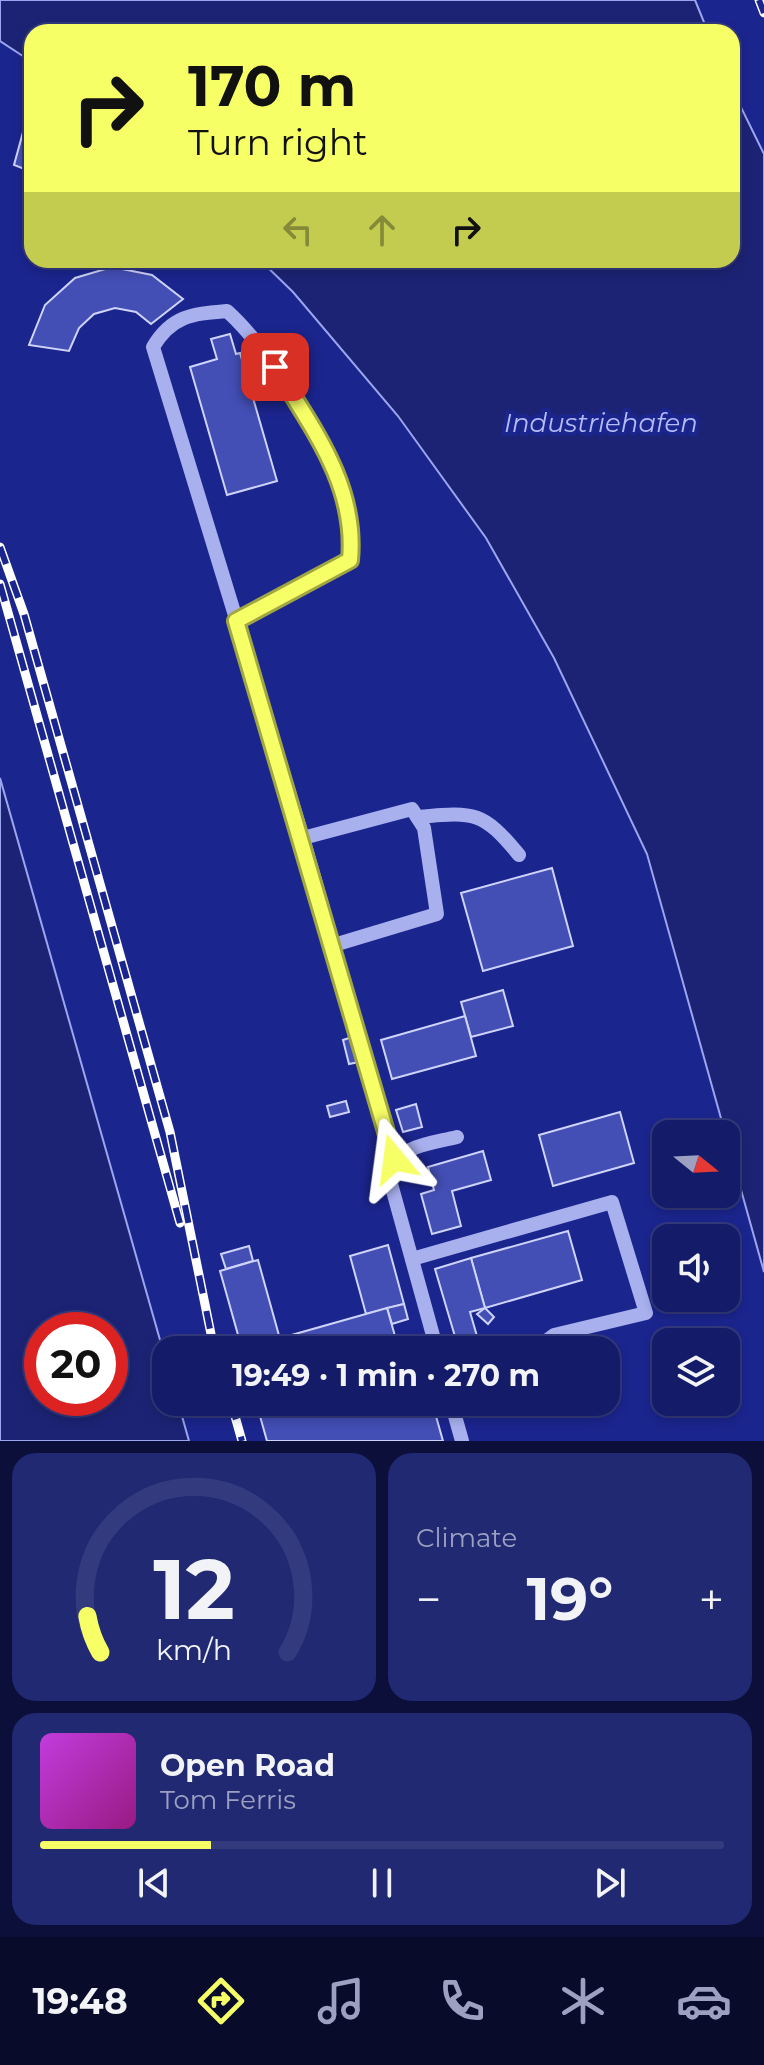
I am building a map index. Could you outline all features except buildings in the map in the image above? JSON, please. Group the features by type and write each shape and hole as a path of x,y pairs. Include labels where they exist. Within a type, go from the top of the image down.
{"street":[{"path":"236,621 350,560 352,538 343,487 326,450 275,367 244,326 227,311 192,314 164,329 153,347 236,621 303,838 394,1159"},
{"path":"303,838 412,809 424,828 437,914 334,945"},
{"path":"417,817 467,813 486,821 519,855"},
{"path":"433,1336 388,1173 394,1159 406,1150 457,1137"},
{"path":"412,1259 612,1202 646,1313 553,1336"},
{"path":"455,1416 462,1441"}],"water":[{"path":"0,0 695,0 705,24 24,24 24,57 0,41"},
{"name":"Industriehafen","path":"740,105 764,154 764,1272 740,1186 740,1120 721,1120 647,854 554,658 486,538 398,416 293,292 268,268 740,268"},
{"path":"0,778 159,1336 152,1336 152,1416 182,1416 189,1441 0,1441"}],"railway":[{"path":"759,0 764,13"},
{"path":"0,547 24,614 170,1132 211,1334"},
{"path":"0,584 180,1223"},
{"path":"235,1416 242,1441"}],"route":[{"path":"275,367 326,450 343,487 352,538 350,560 236,621 303,838 394,1159"}]}
